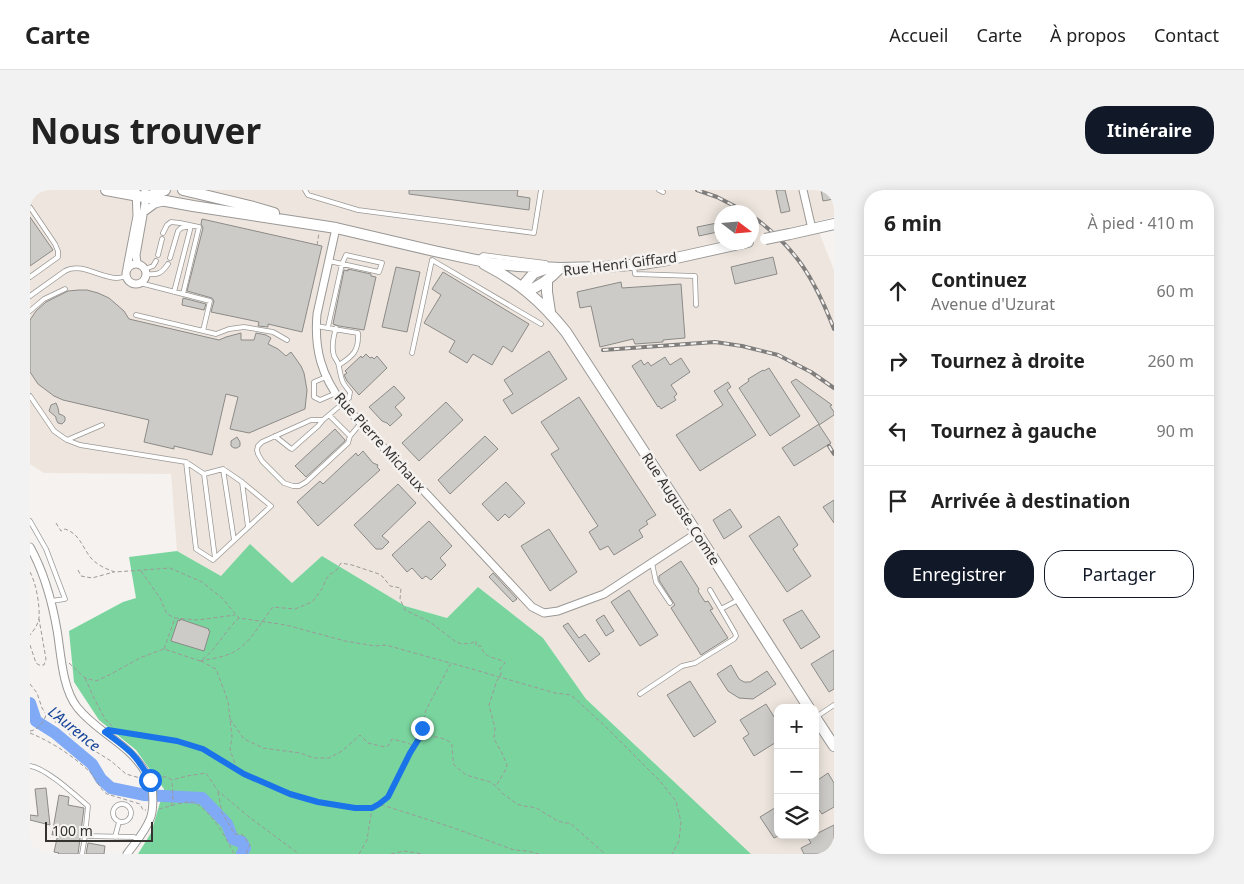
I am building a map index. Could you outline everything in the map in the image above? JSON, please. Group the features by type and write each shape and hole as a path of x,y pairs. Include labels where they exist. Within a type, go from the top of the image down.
{"street":[{"path":"106,190 140,193 170,201 224,211 336,228 433,256 509,265 557,268"},
{"path":"140,193 165,190"},
{"path":"183,190 250,206 308,223"},
{"path":"803,190 812,229"},
{"path":"137,263 136,255 144,212 140,193"},
{"path":"127,268 131,264 137,263 143,266 146,271 144,279 140,283 134,284 128,281 126,276 127,268 137,216 140,193"},
{"path":"144,212 158,203 170,201"},
{"name":"Rue Henri Giffard","path":"759,240 834,224"},
{"name":"Rue Pierre Michaux","path":"336,228 316,326 316,341 321,366 334,394 532,606 544,613 558,611 604,594 652,563"},
{"name":"Rue Henri Giffard","path":"524,289 538,286 547,280 557,268 638,264 714,250"},
{"name":"Rue Auguste Comte","path":"477,260 504,274 524,289 550,312 566,332 740,598 806,704"},
{"path":"524,289 529,278 534,274 542,270 557,268"},
{"path":"547,280 550,312"},
{"path":"652,563 698,534"},
{"path":"30,547 38,562 51,601 66,683 76,706 137,758 149,777 152,787 150,820 127,854"},
{"path":"819,723 834,746"}],"lane":[{"path":"305,190 308,195 358,210 534,233 541,190"},
{"path":"30,207 55,244 58,257 30,277"},
{"path":"163,233 170,222 198,227 183,294"},
{"path":"170,258 179,229 190,226"},
{"path":"174,292 190,226"},
{"path":"158,255 162,239"},
{"path":"328,327 342,264 346,255 382,263 379,272 342,264 329,261"},
{"path":"477,260 483,255 549,263 596,264 635,262 638,264 635,274 695,276 696,305"},
{"path":"412,353 433,256 541,324"},
{"path":"146,271 156,261"},
{"path":"146,271 158,274 168,264"},
{"path":"30,296 71,268 118,278 126,276"},
{"path":"140,283 210,300 203,331"},
{"path":"30,311 44,299 65,289"},
{"path":"44,299 49,299"},
{"path":"136,315 216,334 228,329 252,328 273,332 287,340"},
{"path":"316,326 358,333 355,352 339,365"},
{"path":"275,436 292,449 349,398 350,392 342,382 339,365 334,355 333,346 336,328"},
{"path":"326,377 314,382 314,397 320,400 334,394"},
{"path":"30,396 54,431 67,440 80,445 186,462 204,474 216,558"},
{"path":"328,415 350,436"},
{"path":"323,420 312,420 275,436 262,442 257,450 262,461 284,483 299,486 306,482 348,443 350,436 361,424"},
{"path":"67,440 102,425"},
{"path":"186,462 196,549 213,560 271,506 223,469 204,474"},
{"path":"223,469 234,540"},
{"path":"242,482 248,527"},
{"path":"30,522 46,549 64,599 51,601"},
{"path":"652,563 656,582 670,603"},
{"path":"640,694 682,666 695,663 734,639 735,633 710,590"},
{"path":"721,609 740,598"},
{"path":"819,714 834,705"},
{"path":"30,766 36,767 64,785 88,806 82,854"},
{"path":"118,804 128,805 131,810 131,816 127,821 119,822 113,815 114,809 118,804"},
{"path":"115,837 119,822"},
{"path":"85,836 134,837 138,839"}],"path":[{"path":"317,245 321,225"},
{"path":"56,523 61,530 65,529 74,534 82,542 95,562 115,572"},
{"path":"200,660 222,657 241,648 273,607 295,609 312,602 322,589 326,579 335,572 341,563 379,574 390,586 401,588 400,599 405,610 430,622 456,642 462,644 476,641 476,646 480,646 486,655 501,659 506,663 500,668 500,677 497,680 489,705 494,728 494,739 507,765 496,786"},
{"path":"78,570 81,576 92,578 115,572 170,568 202,582 222,598 239,618 286,625 345,641 375,646 386,645 539,689 572,695 659,780 676,801 681,822 679,841 672,854"},
{"path":"141,571 160,598 167,614 175,618 198,620 236,615"},
{"path":"30,572 35,585 46,659 44,665 36,663 30,645"},
{"path":"164,649 175,618"},
{"path":"200,660 214,650 232,624 239,618"},
{"path":"30,636 39,619"},
{"path":"85,678 96,680 142,657 164,649 200,660 216,669 228,701 232,737 230,750 237,769"},
{"path":"62,657 85,678 105,719 117,732"},
{"path":"105,732 108,730 177,741 203,749 237,769 290,794 318,802 355,808 372,808 388,797 420,737 426,710 451,663"},
{"path":"30,684 37,693 46,714 74,738 126,774 133,777 157,776 172,780 206,773 218,791 299,854"},
{"path":"30,732 38,728 46,714"},
{"path":"230,719 244,739 263,748 300,753 314,758 329,758 342,751 360,735 368,743 385,747 389,745 392,739 408,743 414,747"},
{"path":"30,732 47,740 74,759 91,774 104,792 140,804 143,810"},
{"path":"420,737 425,735 447,740 452,745 454,766 466,775 490,782 517,804 538,809 556,820 570,823 606,854"},
{"path":"171,806 173,800 172,780"},
{"path":"218,791 222,813 235,834 243,835 250,845 246,854"},
{"path":"152,810 190,802 200,805 214,820 234,854"},
{"path":"379,804 451,826 514,850 539,854"},
{"path":"359,854 367,840 372,808"},
{"path":"391,854 404,851 423,854"}],"shaded area":[{"path":"30,190 834,190 834,217 815,222 834,270 834,854 751,854 586,699 543,638 478,587 447,618 405,606 322,556 292,583 221,576 177,551 171,474 44,473 30,464"}],"green space":[{"path":"250,544 292,583 322,556 405,606 447,618 478,587 543,638 586,699 751,854 138,854 151,833 164,789 136,750 99,720 74,682 69,631 123,602 136,598 129,557 177,551 221,576"}],"building":[{"path":"409,190 518,190 517,196 530,198 529,210 409,194"},
{"path":"776,190 785,190 790,211 781,213"},
{"path":"821,190 834,190 834,199 823,201"},
{"path":"30,217 53,250 30,266"},
{"path":"202,219 322,246 302,332 268,324 268,327 258,326 259,322 211,312 214,301 212,298 187,291 203,228 201,224"},
{"path":"714,224 714,233 699,236 697,227"},
{"path":"773,257 777,274 735,284 731,267"},
{"path":"396,267 420,272 407,332 382,327"},
{"path":"348,269 371,274 371,276 376,277 364,330 333,324 344,270 348,271"},
{"path":"443,272 529,324 512,352 503,346 492,365 473,354 467,363 449,352 455,341 424,323 441,295 432,289"},
{"path":"621,282 622,288 681,284 685,338 635,344 633,339 600,347 591,306 580,308 577,292"},
{"path":"87,290 109,298 124,311 129,319 219,340 241,333 241,340 254,340 256,333 266,335 271,338 268,344 286,356 291,352 301,366 307,390 305,409 249,433 230,429 238,397 226,394 212,455 174,446 174,449 144,442 149,420 63,400 54,396 38,384 30,372 30,320 46,302 68,291"},
{"path":"183,298 206,304 204,310 182,305"},
{"path":"549,351 567,379 512,414 503,400 513,394 504,380"},
{"path":"366,354 374,359 377,356 387,368 359,395 344,375 347,373 345,371 361,356 362,358"},
{"path":"665,357 670,365 681,358 690,372 671,385 677,394 674,397 676,400 661,409 632,366 641,360 644,365 648,362 651,366"},
{"path":"769,368 800,416 770,436 739,388 749,381 748,379"},
{"path":"796,379 832,405 830,406 834,415 819,425 831,443 794,466 782,448 819,424 791,382"},
{"path":"728,382 731,387 727,390 756,435 700,471 676,435 723,405 714,391"},
{"path":"394,386 405,398 395,407 402,415 390,426 382,421 369,407"},
{"path":"579,397 656,515 646,521 648,524 639,530 643,537 614,555 608,546 600,550 589,532 598,526 551,454 559,449 541,422"},
{"path":"446,402 463,420 419,461 402,443"},
{"path":"56,403 59,414 65,417 65,421 62,424 58,423 56,417 49,411 51,405"},
{"path":"335,429 345,441 306,477 295,466"},
{"path":"485,436 498,449 450,494 438,480"},
{"path":"237,437 240,446 234,448 231,446 231,441"},
{"path":"363,451 373,463 378,465 377,467 380,470 318,526 297,502 320,481 323,484 356,453 358,456"},
{"path":"506,482 525,503 509,518 505,514 498,521 482,504"},
{"path":"398,484 416,503 382,536 389,542 382,549 376,549 354,525"},
{"path":"834,500 834,523 823,507"},
{"path":"730,509 742,527 724,539 713,520"},
{"path":"779,516 798,545 793,549 811,576 787,592 749,536"},
{"path":"429,521 452,546 440,558 446,565 431,580 426,576 422,579 412,568 407,572 392,555"},
{"path":"549,529 577,572 550,591 521,546"},
{"path":"681,561 705,602 708,601 713,609 710,610 728,638 701,655 671,608 675,605 659,580 659,576"},
{"path":"493,573 517,599 513,602 489,577"},
{"path":"629,590 658,635 640,646 611,602"},
{"path":"802,610 820,637 801,649 783,620"},
{"path":"604,615 614,631 606,636 596,620"},
{"path":"180,619 209,629 204,651 171,641"},
{"path":"568,623 579,638 585,634 600,654 589,662 563,626"},
{"path":"834,650 834,689 829,692 811,664"},
{"path":"731,665 739,679 744,682 750,682 767,671 776,684 753,699 739,698 728,691 717,674"},
{"path":"690,681 716,722 694,737 667,695"},
{"path":"766,704 774,717 774,744 754,756 743,738 749,734 740,720"},
{"path":"828,773 834,783 834,807 822,814 819,810 819,779"},
{"path":"46,788 50,825 30,820 30,815 38,816 35,789"},
{"path":"59,795 69,797 68,805 84,808 78,854 58,854 54,852 58,834 52,835"},
{"path":"774,808 774,838 760,817"},
{"path":"834,825 834,854 804,854 801,848 811,843 809,839 819,839 819,832"},
{"path":"88,843 105,846 104,854 86,854"}],"waterway":[{"name":"L'Aurence","path":"30,703 36,721 55,733 92,764 101,779 111,788 145,795 202,798 227,824 233,839 242,842 245,848 242,854"}],"railway":[{"path":"697,190 732,205"},
{"path":"759,222 781,240 802,266 819,295 834,329"},
{"path":"603,350 715,342 742,346 778,355 811,372 834,388"},
{"path":"829,446 834,454"}],"route":[{"path":"150,780 137,758 105,732 108,730 177,741 203,749 244,774 290,794 318,802 355,808 372,808 388,797 420,737 422,728"}]}
